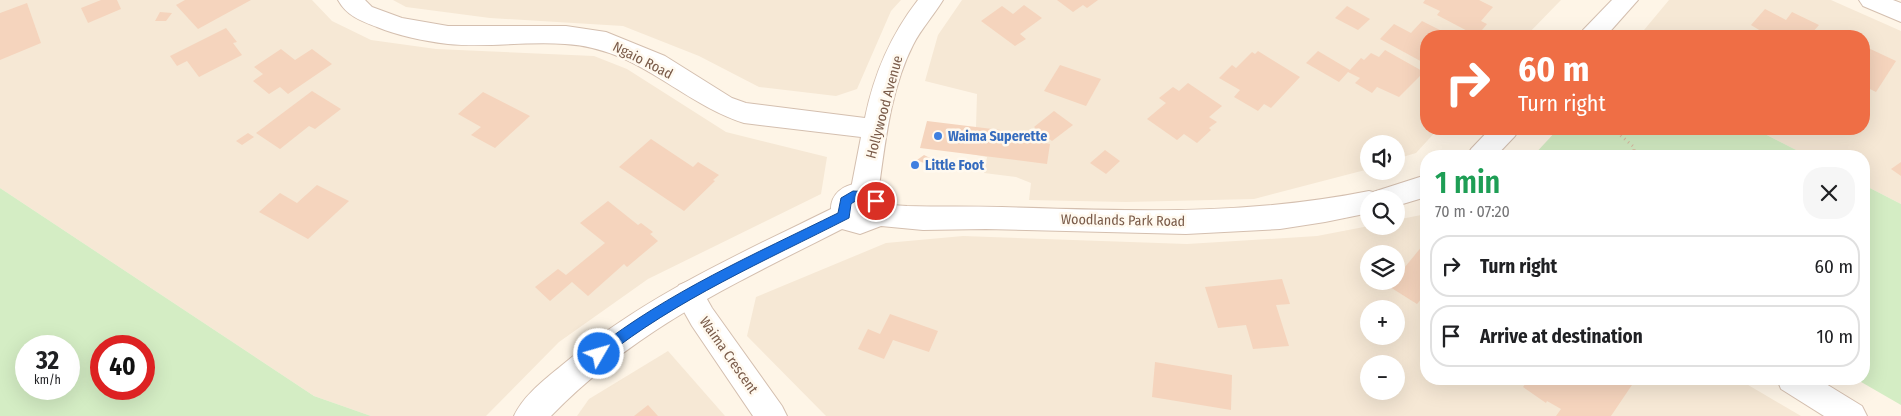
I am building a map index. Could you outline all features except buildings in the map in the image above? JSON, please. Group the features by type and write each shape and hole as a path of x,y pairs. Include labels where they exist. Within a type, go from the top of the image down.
{"street":[{"name":"Ngaio Road","path":"350,0 364,13 399,26 448,35 566,35 606,41 656,63 723,105 744,113 875,129"},
{"name":"Hollywood Avenue","path":"870,204 875,129 893,62 913,23 931,0"},
{"path":"1598,30 1626,0"},
{"path":"1871,0 1901,12"},
{"path":"1486,150 1500,135"},
{"path":"1405,192 1420,188"},
{"path":"530,416 560,385 625,333 688,294 845,215 858,223 868,221 870,204"},
{"name":"Woodlands Park Road","path":"870,204 894,217 990,217 1136,222 1226,220 1298,215 1360,204"},
{"name":"Waima Crescent","path":"688,294 771,416"},
{"path":"1802,385 1851,416"}],"path":[{"path":"1620,135 1634,147 1634,150"}],"shaded area":[{"path":"0,0 312,0 332,21 371,40 436,49 594,56 627,69 726,132 827,157 821,194 648,279 559,342 486,416 371,416 314,396 0,188"},
{"path":"393,0 901,0 891,11 857,89 836,96 759,87 699,56 623,26 490,18 406,7"},
{"path":"962,0 1561,0 1532,30 1420,30 1420,135 1432,135 1416,153 1405,156 1405,135 1360,135 1360,171 1254,199 1126,202 1029,200 1031,183 1016,177 984,173 987,157 971,154 976,127 977,94 925,81 938,35"},
{"path":"1669,0 1831,0 1901,31 1901,204 1870,188 1870,150 1796,150 1767,135 1870,135 1870,30 1644,30"},
{"path":"1420,215 1420,385 1748,385 1801,416 826,416 747,336 756,297 886,243 963,236 1187,244 1317,236 1360,228 1360,235 1405,235 1405,218"},
{"path":"668,351 725,416 577,416 589,399"}],"green space":[{"path":"1552,135 1767,135 1796,150 1539,150"},
{"path":"0,188 314,396 371,416 0,416"},
{"path":"1870,188 1901,204 1901,405 1866,385 1870,385"}],"place":[{"name":"Waima Superette","path":"938,136"},
{"name":"Little Foot","path":"915,165"}],"route":[{"path":"599,354 625,333 688,294 845,215 844,206 853,195 869,195 876,201"}]}
